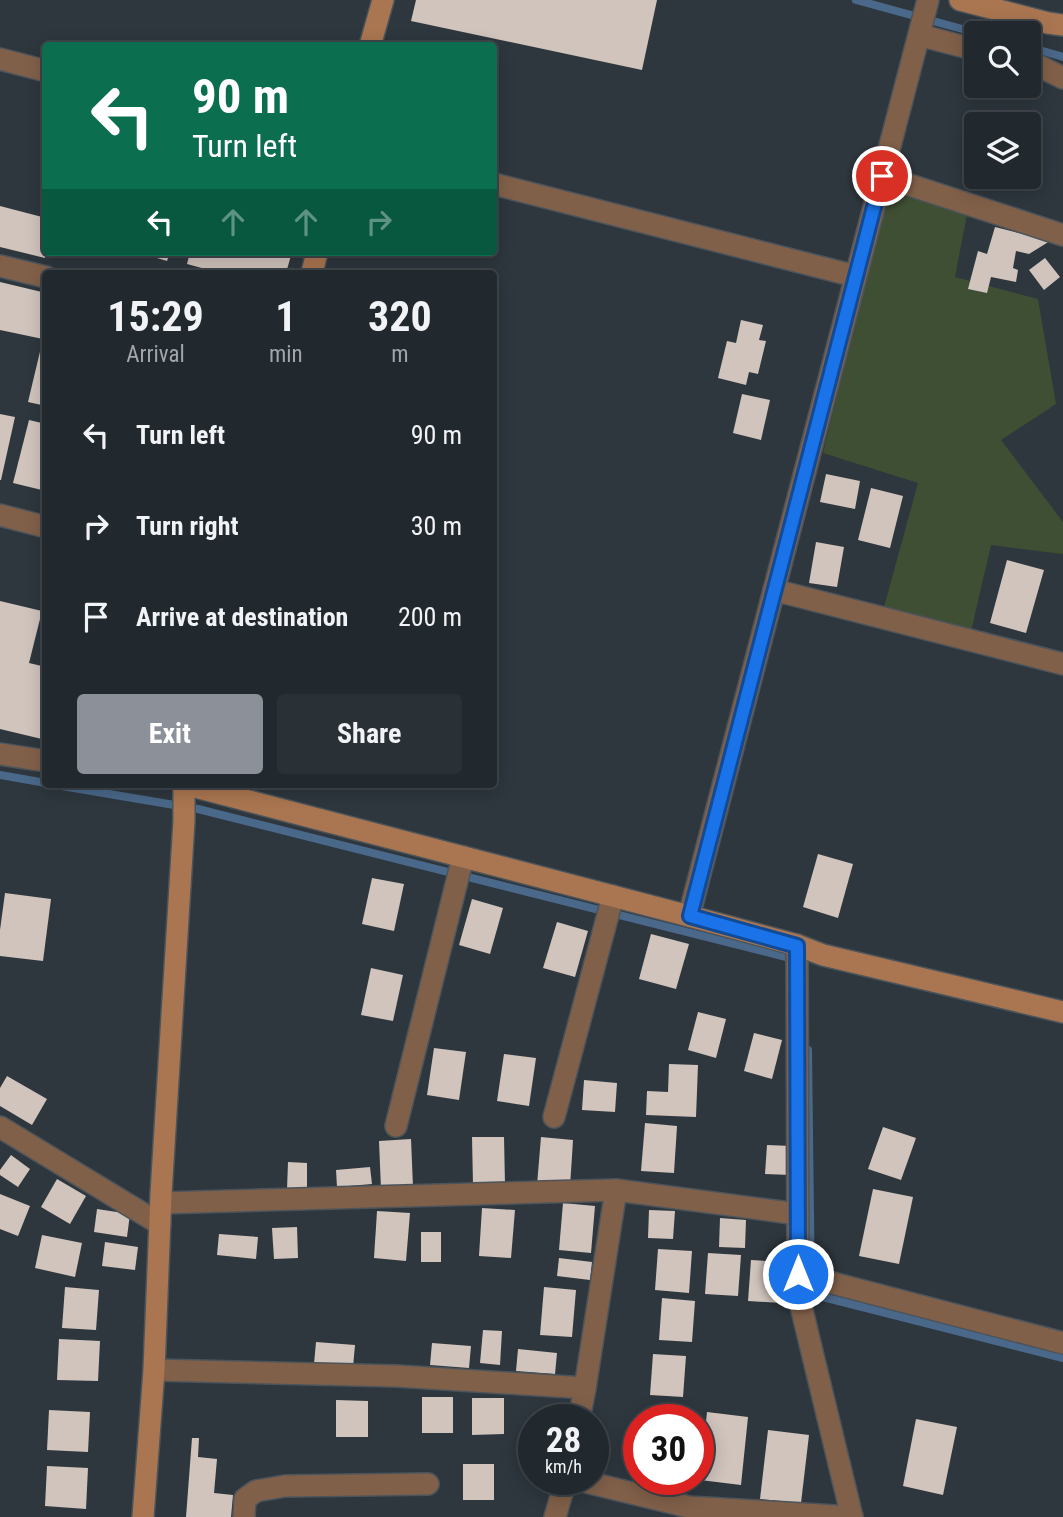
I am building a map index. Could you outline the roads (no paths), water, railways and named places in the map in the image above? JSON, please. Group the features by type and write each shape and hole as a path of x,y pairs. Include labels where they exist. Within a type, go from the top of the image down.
{"street":[{"path":"371,42 383,0"},
{"path":"690,916 928,0"},
{"path":"960,0 1063,25"},
{"path":"919,35 964,47"},
{"path":"0,60 42,70"},
{"path":"1041,67 1063,78"},
{"path":"882,176 1063,235"},
{"path":"497,185 855,276"},
{"path":"0,266 42,276"},
{"path":"0,515 42,526"},
{"path":"774,590 1063,664"},
{"path":"0,754 42,760"},
{"path":"143,1517 154,1370 184,788"},
{"path":"199,788 690,916 823,955 1063,1012"},
{"path":"396,1126 463,857"},
{"path":"554,1117 613,896"},
{"path":"609,1488 689,1507 852,1517 800,1302 797,946"},
{"path":"0,1127 161,1213 615,1190 798,1214"},
{"path":"582,1404 615,1190"},
{"path":"798,1274 1063,1343"},
{"path":"154,1370 397,1376 585,1388"},
{"path":"244,1517 245,1499 256,1491 285,1486 428,1483"},
{"path":"555,1517 561,1495"}],"waterway":[{"path":"856,0 964,29"},
{"path":"1041,51 1063,57"},
{"path":"0,775 42,782"},
{"path":"74,788 198,809 794,959"},
{"path":"808,1050 811,1294 1063,1358"}]}
